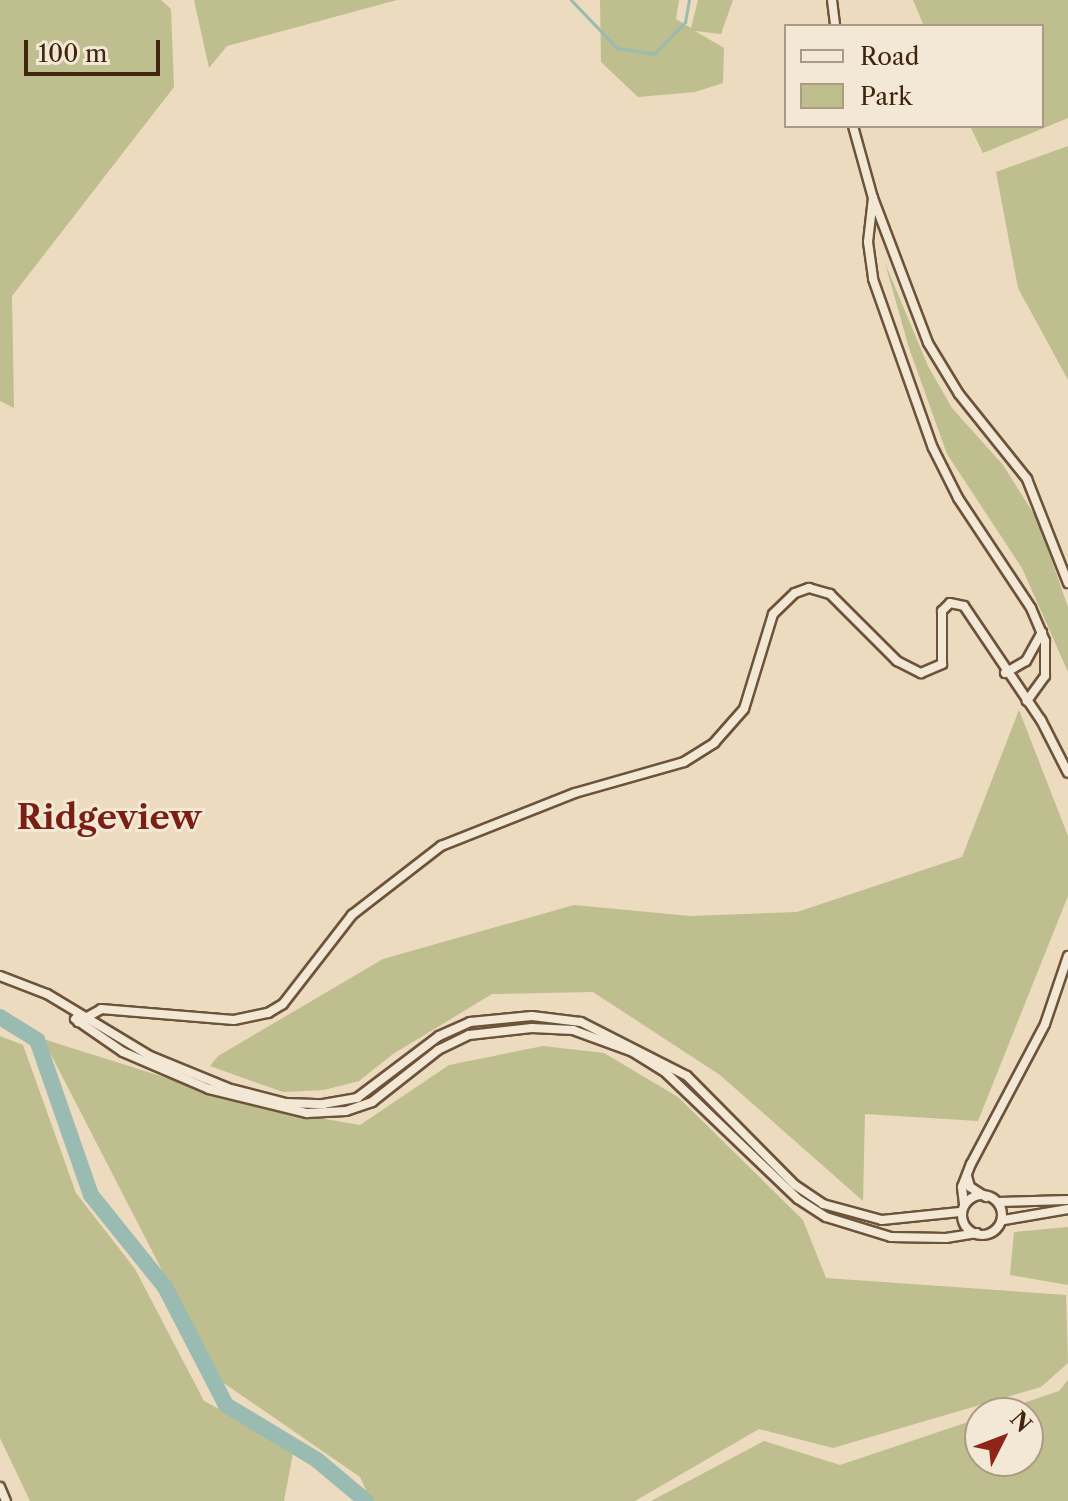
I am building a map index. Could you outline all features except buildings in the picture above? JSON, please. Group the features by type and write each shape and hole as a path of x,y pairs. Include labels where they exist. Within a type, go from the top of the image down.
{"street":[{"path":"832,0 835,24"},
{"path":"854,128 873,198 941,368 1027,479 1068,583"},
{"path":"873,198 868,242 873,279 933,448 958,498 1007,567 1042,632 1048,652 1045,676 1027,701"},
{"path":"80,1019 101,1009 234,1020 268,1013 283,1004 352,915 441,846 575,793 684,762 714,743 744,709 768,623 795,593 809,588 830,594 897,661 921,673 942,664 940,620 946,606 958,603 1027,701 1068,773"},
{"path":"1005,673 1026,661 1042,632"},
{"path":"977,1233 962,1223 961,1192 999,1103 1045,1024 1068,956"},
{"path":"0,976 58,1002 80,1019 123,1042 209,1081 261,1098 312,1104 340,1102 369,1091 454,1028 497,1018 556,1017 611,1034 687,1076 798,1199 843,1224 891,1237 946,1238 977,1233 1004,1220 1068,1209"},
{"path":"751,1145 809,1196 845,1214 908,1220 994,1200 1068,1200"},
{"path":"967,1175 974,1190 994,1200 1004,1220"},
{"path":"0,1487 6,1501"}],"green space":[{"path":"0,0 161,0 171,9 174,87 12,296 14,408 0,401"},
{"path":"194,0 397,0 227,46 209,68"},
{"path":"600,0 679,0 676,19 691,28 698,0 733,0 721,34 695,31 724,48 723,83 695,92 638,97 601,62"},
{"path":"913,0 1068,0 1068,118 1044,128 1044,24 923,24"},
{"path":"971,128 1044,128 983,153"},
{"path":"1068,146 1068,380 1018,288 996,172"},
{"path":"885,263 928,366 952,408 1003,465 1037,519 1068,607 1068,672 1022,568 947,454 909,348"},
{"path":"1019,710 1068,836 1068,896 978,1121 865,1114 863,1201 720,1075 593,992 492,994 393,1054 359,1081 324,1090 283,1092 210,1066 218,1056 383,959 574,905 690,916 797,912 962,857"},
{"path":"0,1036 23,1045 76,1193 135,1269 204,1401 294,1448 284,1501 30,1501 0,1438"},
{"path":"43,1039 262,1108 360,1125 449,1065 543,1046 604,1053 678,1097 803,1220 826,1278 1066,1295 1068,1363 1041,1387 1007,1397 964,1397 964,1410 833,1448 759,1429 635,1501 371,1501 360,1477 218,1379"},
{"path":"1068,1227 1068,1285 1010,1275 1014,1232"},
{"path":"1068,1380 1068,1501 651,1501 764,1441 840,1465 964,1423 964,1477 1044,1477 1044,1397 1041,1397 1059,1391"}],"waterway":[{"path":"571,0 617,48 654,54 685,22 689,0"},
{"path":"0,1017 37,1040 91,1195 165,1287 226,1405 317,1460 366,1501"}],"district":[{"name":"Ridgeview","path":"109,818"}]}
